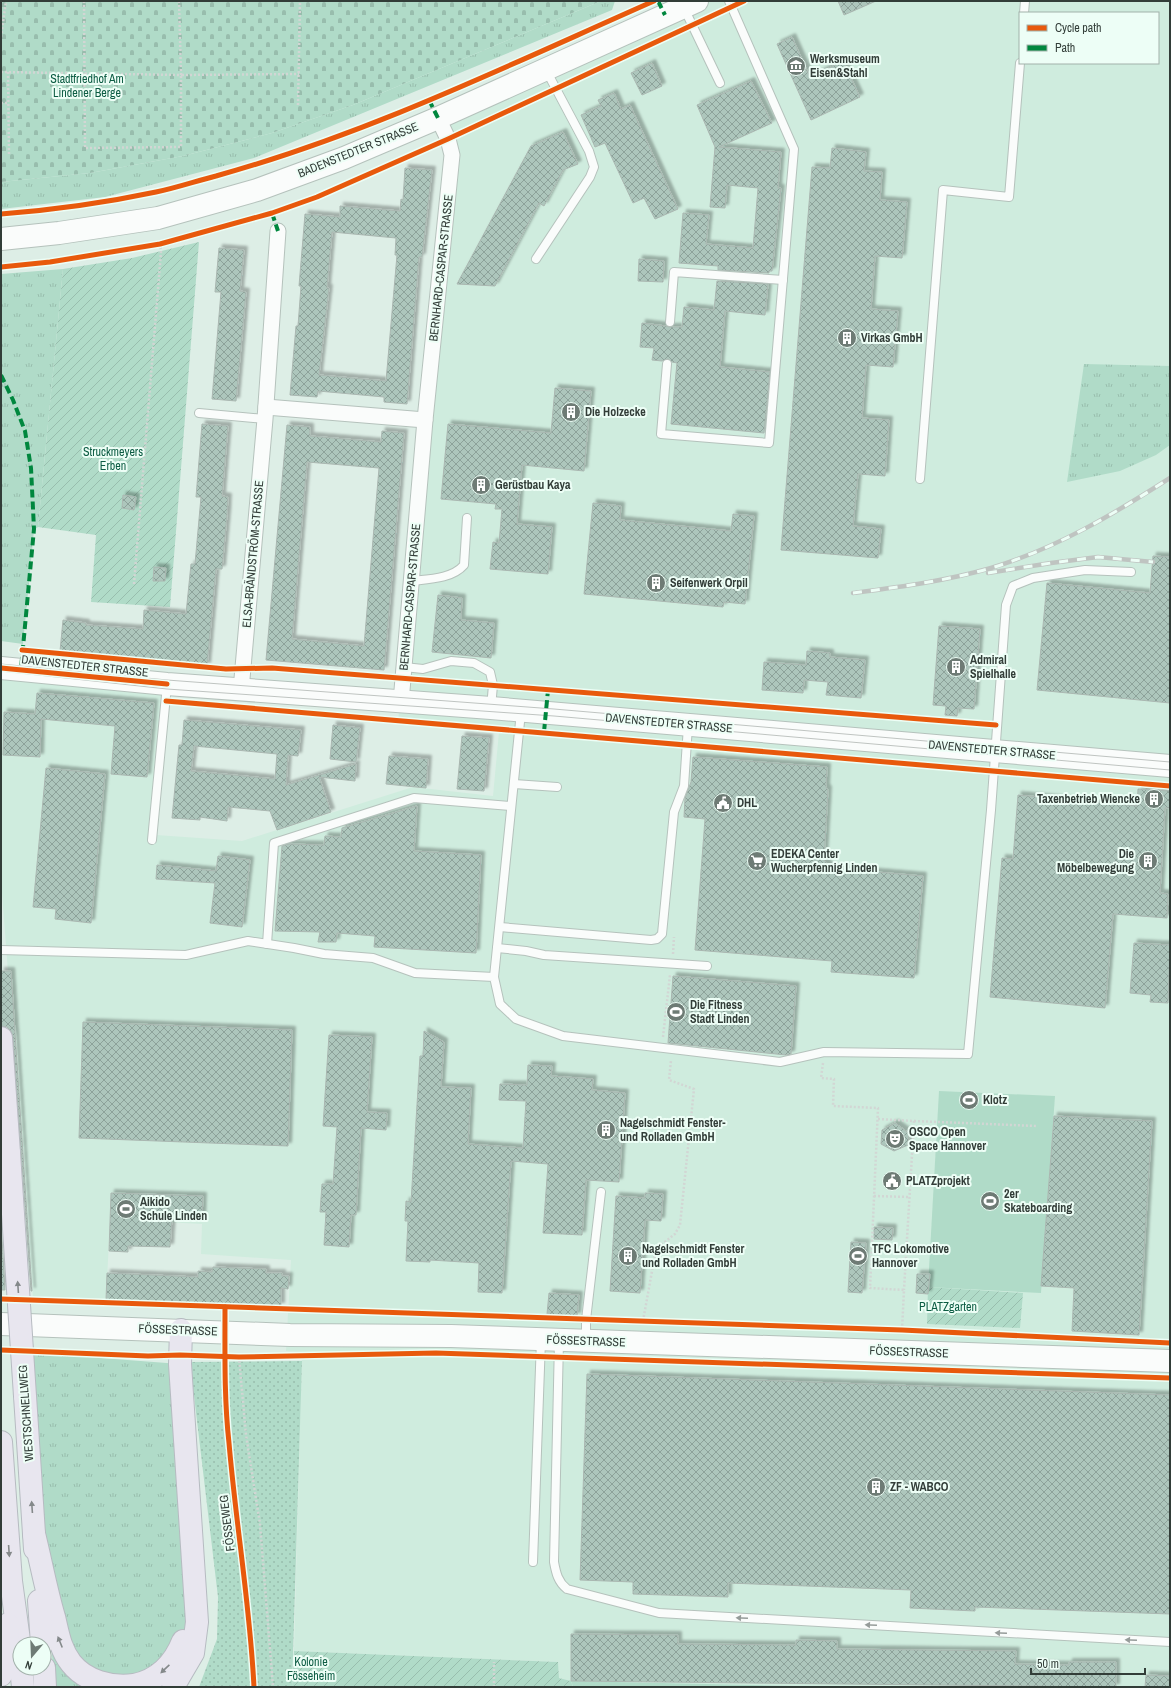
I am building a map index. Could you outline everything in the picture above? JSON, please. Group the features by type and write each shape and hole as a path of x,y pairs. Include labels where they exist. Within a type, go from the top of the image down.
{"highway":[{"name":"WESTSCHNELLWEG","path":"1,1038 41,1636"},
{"path":"173,1687 193,1652 197,1622 180,1364 181,1330"},
{"path":"1,1442 11,1581 18,1636"},
{"path":"34,1534 58,1638 70,1662 90,1679 104,1684 118,1686 144,1683 156,1677 171,1664 178,1654 185,1637 189,1614 196,1596"},
{"path":"1,1675 5,1667 11,1581"},
{"path":"22,1676 23,1687"},
{"path":"44,1676 45,1687"}],"street":[{"name":"BADENSTEDTER STRASSE","path":"1,240 158,218 218,202 301,174 438,118 690,4"},
{"name":"BERNHARD-CASPAR-STRASSE","path":"401,702 425,420 452,155 448,139 438,118"},
{"name":"ELSA-BRÄNDSTRÖM-STRASSE","path":"241,690 266,413 278,231"},
{"path":"266,413 425,420"},
{"name":"DAVENSTEDTER STRASSE","path":"1,668 167,684 521,710 1170,766"},
{"name":"FÖSSESTRASSE","path":"1,1324 290,1334 550,1339 1170,1361"}],"lane":[{"path":"667,364 661,434 769,443 794,149 729,1"},
{"path":"1024,12 1025,1"},
{"path":"690,4 720,83"},
{"path":"920,479 943,190 1009,196 1020,64"},
{"path":"536,259 590,177 594,167 589,151 546,69"},
{"path":"670,322 674,272 783,280"},
{"path":"199,413 266,413"},
{"path":"411,581 432,579 459,571 464,565 467,518"},
{"path":"521,710 494,978 500,1004 516,1019 563,1036 780,1062 824,1052 968,1054 991,810 994,751 1006,605 1014,586 1033,578 1085,570 1131,572"},
{"path":"404,667 423,669 451,661 474,663 490,672 493,686 491,708"},
{"path":"152,840 167,684"},
{"path":"500,927 651,940 662,934 674,812 684,786 688,724"},
{"path":"514,784 557,787"},
{"path":"267,944 274,843 414,798 441,802 512,806"},
{"path":"1,950 186,955 248,941 324,954 373,958 415,973 494,978"},
{"path":"497,948 526,951 544,955 707,966"},
{"path":"586,1341 587,1313 601,1192"},
{"path":"533,1562 550,1339"},
{"path":"550,1339 554,1562 556,1575 561,1584 567,1589 658,1614 1170,1642"}],"path":[{"path":"1,37 6,1"},
{"path":"84,1 85,148 181,147 179,1"},
{"path":"298,104 300,1"},
{"path":"1,72 181,75 299,74"},
{"path":"8,72 9,156"},
{"path":"1,103 8,103"},
{"path":"134,584 161,260 160,244"},
{"path":"642,1321 656,1249 675,1234 680,1225 694,1089 669,1080 672,1049"},
{"path":"821,1078 834,1079 833,1106 878,1108 870,1288 904,1290"},
{"path":"878,1119 1037,1126"},
{"path":"902,1330 914,1121"},
{"path":"874,1196 909,1198"},
{"path":"239,1357 246,1435 260,1524 273,1687"},
{"path":"494,1662 494,1687"}],"shaded area":[{"path":"697,1 1170,1 1170,1687 837,1687 571,1681 559,1678 558,1662 294,1651 302,1352 286,1351 291,1260 201,1254 202,1224 110,1219 106,1301 33,1298 1,880 1,671 167,684 156,835 242,841 413,787 493,796 499,732 398,722 452,155 438,118"}],"green space":[{"name":"Stadtfriedhof Am Lindener Berge","path":"1,1 601,1 353,105 272,133 183,156 90,173 1,182"},
{"path":"601,1 615,1 612,10 254,158 105,197 1,209 1,182 90,173 183,156 272,133 353,105"},
{"name":"Struckmeyers Erben","path":"199,242 170,607 91,602 96,535 38,527 63,269 132,258"},
{"path":"63,269 38,527 34,530 23,644 1,641 1,274"},
{"path":"1084,364 1170,366 1170,445 1156,455 1120,471 1067,482"},
{"name":"2er Skateboarding","path":"939,1091 1055,1096 1041,1293 928,1287"},
{"name":"PLATZgarten","path":"928,1287 1023,1293 1020,1328 927,1324"},
{"path":"22,1352 180,1364 196,1596 185,1637 144,1683 70,1662 54,1620"},
{"path":"302,1361 292,1687 199,1687 217,1639 218,1597 190,1362"},
{"path":"53,1651 94,1687 54,1687"},
{"name":"Kolonie Fösseheim","path":"294,1651 558,1662 559,1678 571,1681 573,1687 292,1687"},
{"path":"571,1681 837,1687 573,1687"}],"building":[{"path":"838,1 876,1 844,15"},
{"path":"792,37 810,77 843,61 860,97 811,120 777,44"},
{"path":"652,63 662,86 642,95 631,73"},
{"path":"751,81 772,123 719,147 781,152 778,188 781,188 772,271 769,271 769,273 718,270 718,266 679,263 683,213 709,215 706,244 753,248 758,188 727,185 725,208 710,207 715,147 697,105"},
{"path":"614,93 621,109 630,105 678,209 655,219 644,198 633,203 605,143 595,147 581,115 601,106 598,100"},
{"path":"563,132 578,164 563,170 544,206 539,203 495,286 457,284 531,146"},
{"name":"Virkas GmbH","path":"832,148 866,152 864,171 882,172 880,200 907,202 902,258 875,256 871,309 898,311 893,367 866,365 862,418 889,420 885,476 858,474 853,526 881,529 878,558 781,550 812,167 830,168"},
{"path":"405,168 432,170 422,257 419,257 407,404 384,402 384,397 318,391 317,397 290,395 296,326 298,326 301,286 299,286 305,214 340,217 340,206 400,211 401,199 403,200","holes":["332,232 396,238 395,255 397,255 386,381 319,375 329,288 327,288"]},
{"path":"219,248 244,250 240,291 246,292 236,401 212,399 221,292 215,292"},
{"path":"639,259 664,261 663,282 638,281"},
{"path":"717,281 768,284 765,315 725,311 720,367 770,372 764,433 671,424 677,363 668,359 662,361 652,360 654,348 640,347 642,323 669,327 682,327 684,307 714,310"},
{"name":"Gerüstbau Kaya","path":"555,388 591,391 584,471 522,465 517,524 552,527 548,574 490,569 493,542 499,543 502,509 495,509 496,504 441,499 448,424 551,433"},
{"path":"202,424 228,426 222,496 228,497 227,515 222,569 216,569 207,666 60,651 63,620 86,623 86,625 143,629 144,610 186,614 191,564 195,564 201,497 196,497"},
{"path":"287,425 310,427 310,436 381,442 382,431 404,433 384,670 266,660","holes":["307,462 379,468 364,646 292,639"]},
{"path":"123,495 136,497 134,510 122,508"},
{"path":"593,503 621,506 620,520 731,531 733,514 754,516 745,604 724,602 723,607 584,594"},
{"path":"1153,556 1170,557 1170,703 1037,690 1047,583 1150,593"},
{"path":"154,567 166,568 165,581 153,581"},
{"path":"438,595 462,598 461,620 494,623 491,658 432,652"},
{"name":"Admiral Spielhalle","path":"939,626 980,629 974,709 958,708 957,716 945,715 946,706 933,705"},
{"path":"807,651 830,653 830,657 865,660 861,698 826,695 828,682 804,680 803,693 762,690 764,662 806,665"},
{"path":"37,693 154,703 147,777 111,774 115,726 41,719 40,757 3,755 4,712 35,714"},
{"path":"184,720 301,730 298,756 288,755 286,785 356,764 355,781 319,777 331,812 277,830 270,811 228,807 227,821 200,817 200,820 172,818 179,745 182,745","holes":["194,746 277,754 275,779 191,771"]},
{"path":"333,725 360,728 356,762 330,759"},
{"path":"462,736 489,738 484,791 457,789"},
{"path":"389,756 428,759 426,788 386,784"},
{"path":"693,757 827,767 826,787 828,790 824,860 831,868 923,876 914,978 831,972 832,961 695,950 705,819 684,817 685,798 691,782"},
{"path":"46,768 105,774 91,923 55,919 56,909 33,907"},
{"path":"1138,789 1170,791 1170,808 1165,808 1160,893 1168,894 1167,918 1113,914 1105,1008 990,997 1002,858 1013,859 1018,795 1137,806"},
{"path":"417,806 414,851 481,855 476,953 374,947 375,936 337,933 336,942 318,942 320,932 275,931 282,846 289,844 324,845 325,836 341,837 342,828"},
{"path":"218,856 250,860 242,927 210,923 215,883 156,879 157,865 216,871"},
{"path":"1134,943 1170,945 1168,1003 1150,1002 1151,995 1130,993"},
{"path":"1,971 11,971 32,1291 13,1037 11,1031 7,1027 1,1026"},
{"path":"673,976 796,986 791,1054 786,1055 668,1043"},
{"path":"83,1022 292,1030 288,1146 79,1138"},
{"path":"424,1031 444,1042 441,1087 471,1088 468,1144 523,1148 526,1101 499,1100 500,1084 527,1085 528,1065 552,1066 551,1076 593,1079 592,1090 625,1093 619,1182 586,1180 582,1235 543,1233 548,1164 511,1161 502,1293 478,1292 479,1263 430,1260 430,1262 406,1261 408,1221 405,1221 406,1201 411,1202 420,1056 423,1056"},
{"path":"329,1035 372,1037 367,1112 387,1113 386,1130 361,1128 356,1215 351,1215 349,1247 324,1245 326,1212 320,1212 322,1184 333,1184 337,1127 323,1126"},
{"path":"1054,1116 1152,1121 1139,1335 1072,1331 1074,1288 1041,1286"},
{"name":"OSCO Open Space Hannover","path":"895,1123 909,1133 908,1145 894,1151 881,1144 882,1130"},
{"path":"111,1193 203,1196 202,1219 172,1218 170,1247 128,1246 128,1252 109,1251"},
{"name":"Nagelschmidt Fenster und Rolladen GmbH","path":"645,1193 663,1194 661,1221 645,1220 640,1293 610,1291 616,1196 645,1198"},
{"path":"1,1222 5,1290 1,1290"},
{"path":"874,1227 893,1228 892,1240 874,1239"},
{"path":"851,1242 866,1243 862,1293 848,1292"},
{"path":"213,1267 266,1269 266,1273 282,1273 282,1276 289,1276 288,1289 281,1288 281,1306 106,1300 107,1273 198,1277 198,1271 212,1272"},
{"path":"917,1274 930,1274 928,1294 916,1293"},
{"path":"549,1293 579,1295 577,1316 547,1314"},
{"name":"ZF - WABCO","path":"587,1374 1170,1395 1170,1614 975,1607 975,1611 910,1608 911,1590 728,1583 728,1597 633,1594 633,1582 580,1580"},
{"path":"571,1634 678,1635 678,1644 796,1645 796,1640 837,1641 837,1649 1016,1651 1015,1664 1069,1665 1069,1662 1116,1662 1116,1687 571,1681"},
{"path":"1146,1675 1170,1676 1170,1687 1145,1687"}],"tram line":[{"path":"1,664 167,680 554,709 1170,762"},
{"path":"1,671 167,689 554,716 1170,770"}],"railway":[{"path":"853,593 957,577 1015,560 1061,541 1084,529 1127,505 1170,478"},
{"path":"988,573 1098,557 1153,562"}],"marked path":[{"path":"658,1 665,15"},
{"path":"429,100 438,118"},
{"path":"272,213 278,231"},
{"path":"1,375 25,431 31,468 34,529 21,669"},
{"path":"544,732 548,690"}],"cycle path":[{"path":"1,214 78,206 117,200 171,189 273,159 384,119 493,73 654,1"},
{"path":"1,267 50,262 160,244 272,213 317,197 448,139 744,1"},
{"path":"22,650 226,669 272,668 996,725"},
{"path":"1,668 167,684"},
{"path":"166,701 1170,786"},
{"path":"1,1299 902,1330 1170,1343"},
{"name":"FÖSSEWEG","path":"225,1307 227,1426 249,1626 254,1687"},
{"path":"1,1350 148,1356 180,1355 239,1357 436,1353 1170,1378"}],"place":[{"name":"Werksmuseum Eisen&Stahl","path":"796,66"},
{"name":"Virkas GmbH","path":"847,338"},
{"name":"Die Holzecke","path":"571,412"},
{"name":"Gerüstbau Kaya","path":"481,485"},
{"name":"Seifenwerk Orpil","path":"656,583"},
{"name":"Admiral Spielhalle","path":"956,667"},
{"name":"Taxenbetrieb Wiencke","path":"1154,799"},
{"name":"DHL","path":"723,803"},
{"name":"EDEKA Center Wucherpfennig Linden","path":"757,861"},
{"name":"Die Möbelbewegung","path":"1148,861"},
{"name":"Die Fitness Stadt Linden","path":"676,1012"},
{"name":"Klotz","path":"969,1100"},
{"name":"Nagelschmidt Fenster- und Rolladen GmbH","path":"606,1130"},
{"name":"OSCO Open Space Hannover","path":"895,1139"},
{"name":"PLATZprojekt","path":"892,1181"},
{"name":"2er Skateboarding","path":"990,1201"},
{"name":"Aikido Schule Linden","path":"126,1209"},
{"name":"Nagelschmidt Fenster und Rolladen GmbH","path":"628,1256"},
{"name":"TFC Lokomotive Hannover","path":"858,1256"},
{"name":"ZF - WABCO","path":"876,1487"}]}
